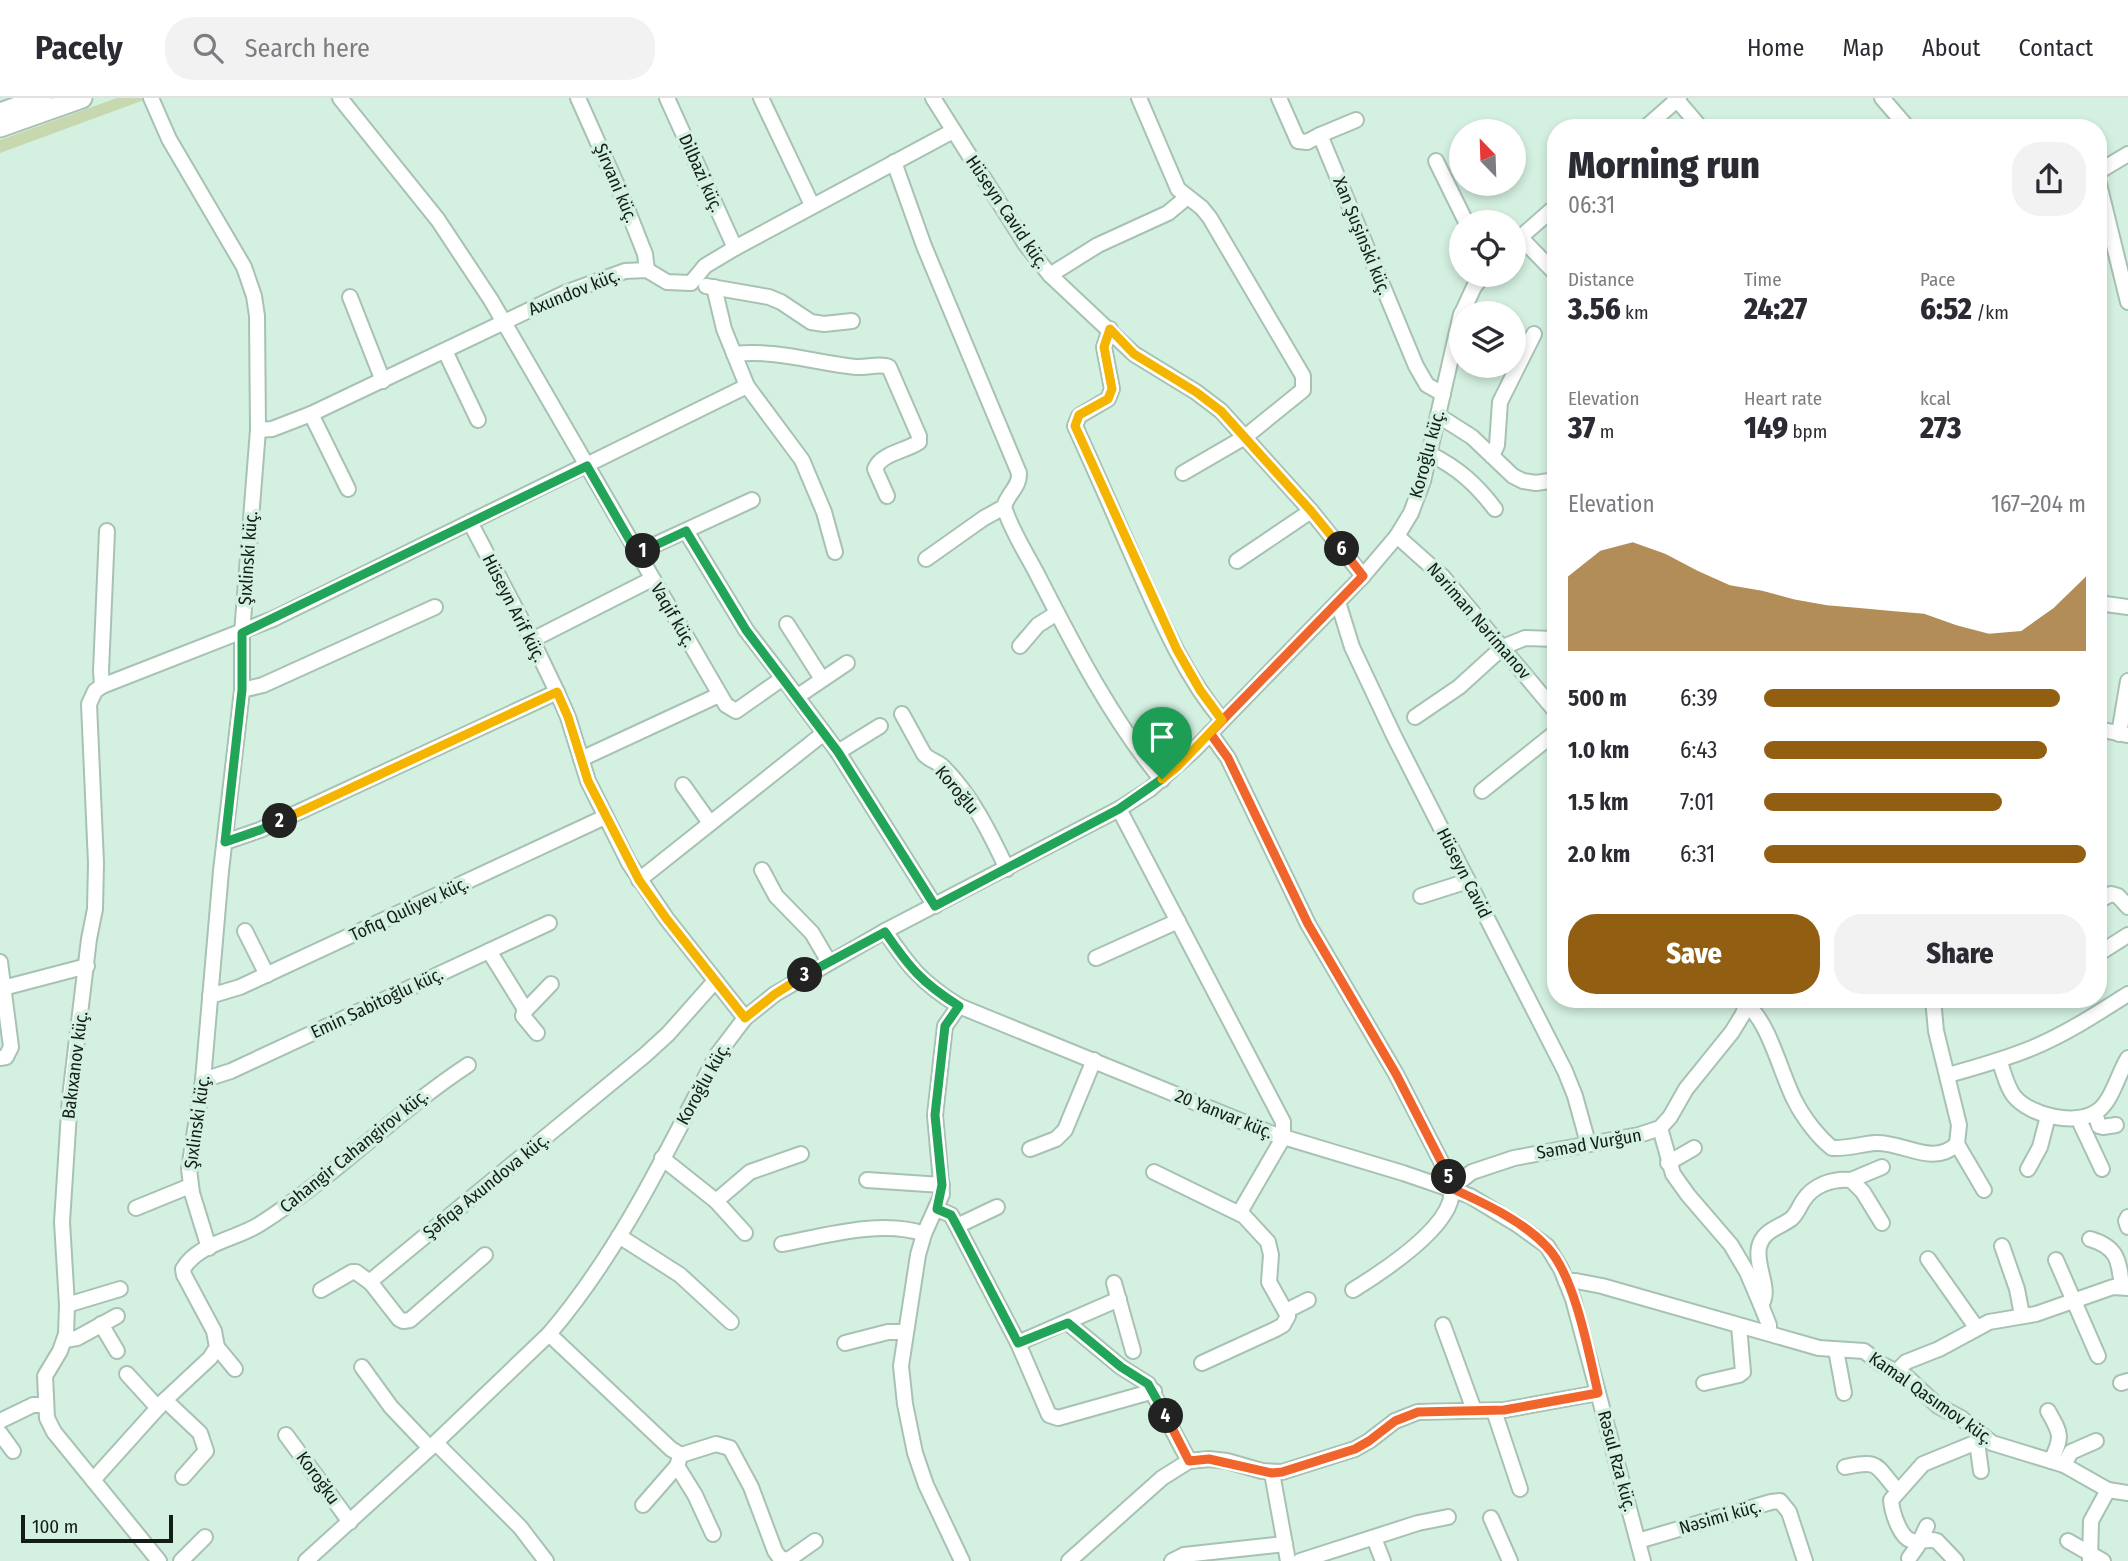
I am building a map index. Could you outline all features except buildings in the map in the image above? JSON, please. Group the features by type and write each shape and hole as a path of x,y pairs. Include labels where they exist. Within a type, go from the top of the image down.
{"highway":[{"path":"0,113 41,98"},
{"path":"0,127 82,98"}],"street":[{"name":"Şıxlinski küç.","path":"151,98 169,139 238,255 254,296 257,316 258,430 242,633 242,690 203,1080 188,1169 190,1186 209,1248"},
{"name":"Vaqif küç.","path":"340,98 438,220 503,322 719,695"},
{"name":"Şirvani küç.","path":"578,98 645,254 647,270"},
{"name":"Dilbazi küç.","path":"667,98 735,248"},
{"path":"761,98 812,205"},
{"name":"Hüseyn Cavid küç.","path":"933,98 1026,244 1050,275 1134,354 1196,392 1221,411 1311,511 1363,576"},
{"path":"1139,98 1170,175 1186,198 1202,208 1210,218 1303,376 1303,390 1245,437 1183,473"},
{"path":"1279,98 1298,141 1307,142 1356,120"},
{"path":"1882,98 1900,119"},
{"path":"1655,119 1678,99 1694,119"},
{"path":"691,283 705,266 735,248 953,131"},
{"name":"Xan Şuşinski küç.","path":"1320,135 1416,366 1427,385 1443,394"},
{"path":"2107,166 2128,153"},
{"path":"894,162 923,246 1019,473 1018,485 1006,499 1004,507 1057,613 1124,726 1162,779"},
{"path":"1437,162 1460,210"},
{"path":"1050,275 1098,245 1168,213 1186,198"},
{"path":"1526,232 1547,214"},
{"path":"2107,217 2128,302"},
{"path":"1526,248 1547,266"},
{"name":"Axundov küç.","path":"258,430 272,429 311,414 565,293 625,271 647,270"},
{"path":"647,270 667,282 691,283 755,294 782,302 811,322 824,324 852,321"},
{"path":"714,287 724,329 747,386 802,460 824,512 835,552"},
{"path":"349,297 383,381"},
{"path":"1110,329 1104,347 1111,394 1108,399 1079,415 1075,426 1177,650 1200,690 1222,720"},
{"path":"1492,456 1497,445 1500,402 1534,334"},
{"path":"445,351 478,420"},
{"path":"734,354 793,356 859,368 884,365 889,367 919,436 919,442 881,459 876,464 875,468 887,496"},
{"name":"Koroğlu küç.","path":"306,1561 433,1446 550,1334 580,1296 619,1236 717,1055 745,1018 775,994 829,962 1119,809 1162,779 1363,576 1397,536 1410,513 1423,481 1449,367"},
{"path":"102,686 242,633 747,386"},
{"path":"311,414 348,489"},
{"path":"1439,416 1472,438 1513,476 1523,481 1547,481"},
{"path":"1430,454 1461,472 1479,488 1494,509"},
{"path":"637,553 752,500"},
{"path":"926,559 1004,507"},
{"path":"1237,561 1311,511"},
{"name":"Hüseyn Arif küç.","path":"470,522 557,692 568,717 588,781 639,880 745,1018"},
{"name":"Bakıxanov küç.","path":"107,531 102,686 95,691 89,704 96,863 95,909 70,1097 62,1245 67,1305 65,1340 45,1376 45,1405 49,1424 159,1561"},
{"path":"686,531 746,630 838,752 935,906"},
{"name":"Nəriman Nərimanov","path":"1397,536 1443,577 1547,701"},
{"path":"532,640 652,579"},
{"name":"Hüseyn Cavid","path":"1338,602 1352,647 1394,736 1565,1071 1588,1143"},
{"path":"2107,604 2128,607"},
{"path":"242,690 263,685 435,607"},
{"path":"1020,646 1038,625 1057,613"},
{"path":"787,624 822,679"},
{"path":"1415,717 1459,687 1503,647 1525,639 1547,639"},
{"path":"798,696 847,663"},
{"path":"581,759 719,695 731,710 736,711 783,678"},
{"path":"2123,735 2128,681"},
{"path":"225,842 260,830 557,692"},
{"name":"Koroğlu","path":"902,714 924,754 940,764 974,807 1007,869"},
{"path":"838,752 880,726"},
{"path":"639,880 824,733"},
{"path":"1210,733 1228,758 1308,924 1396,1074 1448,1175 1450,1202 1422,1239 1387,1269 1353,1290"},
{"path":"1482,791 1547,739"},
{"path":"683,785 710,823"},
{"path":"1119,809 1283,1122 1283,1138 1240,1212"},
{"name":"Tofiq Quliyev küç.","path":"210,996 267,975 605,817"},
{"path":"762,870 776,896 812,933 829,962"},
{"path":"1421,896 1468,881"},
{"path":"2107,896 2118,896 2128,907"},
{"path":"1096,958 1178,921"},
{"name":"Emin Sabitoğlu küç.","path":"203,1080 231,1071 549,923"},
{"path":"245,931 267,975"},
{"name":"20 Yanvar küç.","path":"885,932 931,989 959,1006 1283,1138 1451,1188 1534,1236 1553,1255 1566,1281"},
{"path":"2107,948 2128,935"},
{"path":"489,951 525,1009"},
{"path":"0,962 11,1047 6,1056 0,1058"},
{"path":"3,988 87,966"},
{"name":"Şəfiqə Axundova küç.","path":"371,1283 645,1055 668,1034 715,981"},
{"path":"537,1033 523,1016 525,1009 551,984"},
{"path":"2107,1006 2128,993"},
{"path":"959,1006 945,1026 935,1115 942,1185 937,1209 924,1234 918,1255 905,1332 902,1374 915,1453 926,1485 962,1561"},
{"name":"Səməd Vurğun","path":"1451,1188 1464,1177 1484,1167 1532,1154 1639,1135 1660,1128 1670,1117 1686,1089 1732,1032 1745,1008"},
{"path":"1753,1008 1759,1016 1796,1103 1825,1143 1832,1148 1889,1144 1929,1155 1950,1151 1957,1144 1959,1137 1959,1125 1936,1031 1934,1008"},
{"path":"1948,1075 2035,1047 2104,1008"},
{"path":"1999,1060 2014,1096 2025,1105 2048,1116 2078,1118 2095,1113 2121,1086 2128,1058"},
{"path":"1030,1149 1056,1139 1065,1130 1094,1060"},
{"name":"Cahangir Cahangirov küç.","path":"217,1348 214,1331 184,1275 183,1269 187,1262 209,1248 258,1225 315,1186 424,1094 468,1065"},
{"path":"2095,1113 2099,1125 2116,1125"},
{"path":"2028,1169 2040,1147 2048,1116"},
{"path":"2078,1118 2102,1169"},
{"path":"1660,1128 1668,1163 1678,1182 1752,1269 1766,1293 1761,1305 1769,1325 1769,1333"},
{"path":"1957,1144 1984,1189"},
{"path":"1668,1163 1695,1148"},
{"path":"716,1201 750,1172 801,1154"},
{"path":"662,1158 716,1201 745,1233"},
{"path":"1851,1180 1882,1167"},
{"path":"1154,1172 1240,1212 1268,1242 1271,1255 1269,1282 1286,1311 1287,1320 1283,1325 1202,1363"},
{"path":"867,1180 942,1185"},
{"path":"1752,1269 1762,1239 1768,1232 1795,1215 1809,1192 1822,1184 1851,1180 1859,1186 1882,1223"},
{"path":"136,1208 190,1186"},
{"path":"957,1226 997,1207"},
{"path":"937,1209 951,1215 1018,1343 1046,1410 1053,1418 1154,1391"},
{"path":"2128,1217 2128,1227"},
{"path":"782,1244 862,1230 899,1228 924,1234"},
{"path":"619,1236 680,1275 731,1322"},
{"path":"1897,1371 1906,1362 2000,1319 2036,1314 2113,1287 2125,1288 2113,1251 2104,1243 2090,1239"},
{"path":"2002,1246 2017,1289 2022,1315"},
{"path":"321,1290 356,1272 371,1283 398,1320 410,1320 485,1255"},
{"path":"1928,1259 1976,1328"},
{"path":"2056,1260 2098,1356"},
{"name":"Kamal Qasımov küç.","path":"1566,1281 1602,1286 1819,1348 1864,1351 1913,1382 1938,1406 1961,1418 1979,1439 2057,1463 2108,1490 2128,1493"},
{"name":"Rəsul Rza küç.","path":"1566,1281 1585,1339 1643,1561"},
{"path":"1114,1283 1133,1351"},
{"path":"67,1305 120,1289"},
{"path":"1018,1343 1119,1299"},
{"path":"1286,1311 1308,1300"},
{"path":"65,1340 77,1338 117,1317"},
{"path":"1068,1323 1121,1367 1148,1384 1189,1461"},
{"path":"101,1324 117,1351"},
{"path":"1443,1325 1474,1410"},
{"path":"1704,1383 1739,1375 1743,1371 1739,1326"},
{"path":"845,1343 888,1332 905,1332"},
{"path":"550,1334 671,1449 679,1460 713,1534"},
{"path":"93,1480 217,1348 235,1369"},
{"path":"1836,1350 1844,1393"},
{"path":"362,1367 391,1407 520,1527 544,1560"},
{"path":"127,1374 204,1439 206,1451 183,1477"},
{"path":"1069,1561 1163,1478 1189,1461 1209,1459 1272,1473 1290,1471 1355,1449 1407,1415 1432,1410 1493,1411 1598,1393"},
{"path":"0,1421 33,1405 45,1405"},
{"path":"1493,1411 1520,1489"},
{"path":"2048,1411 2060,1432 2057,1463"},
{"path":"0,1433 13,1451"},
{"name":"Koroğku","path":"286,1435 351,1522"},
{"path":"1956,1561 1937,1541 1909,1540 1904,1536 1891,1508 1891,1500 1923,1464 1979,1439 1981,1471"},
{"path":"2057,1463 2071,1452 2096,1441"},
{"path":"643,1505 679,1460 716,1444 730,1448 755,1496 780,1558 789,1561 816,1541"},
{"path":"1844,1467 1873,1463 1898,1491"},
{"path":"1272,1473 1288,1561"},
{"path":"2095,1559 2091,1521 2108,1490"},
{"name":"Nəsimi küç.","path":"1638,1541 1780,1501 1789,1512 1805,1561"},
{"path":"1300,1561 1418,1523 1448,1517"},
{"path":"1491,1518 1510,1561"},
{"path":"1909,1558 1927,1526"},
{"path":"181,1561 205,1537"},
{"path":"1374,1538 1383,1561"},
{"path":"2068,1541 2095,1559"},
{"path":"1172,1561 1184,1555 1285,1544"}],"green space":[{"path":"117,98 144,100 0,153 0,140"}],"route":[{"path":"1110,329 1134,354 1196,392 1221,411 1311,511 1363,576 1210,733 1228,758 1308,924 1396,1074 1448,1175 1451,1188 1470,1196 1518,1225 1546,1246 1553,1255 1573,1299 1598,1393 1504,1410 1418,1412 1395,1421 1355,1449 1290,1471 1272,1473 1209,1459 1189,1461 1148,1384 1121,1367 1068,1323 1018,1343 951,1215 937,1209 942,1185 935,1115 945,1026 948,1018 959,1006 931,989 918,976 885,932 802,977 762,1003 745,1018 639,880 588,781 568,717 557,692 260,830 225,842 242,690 242,633 587,466 637,553 686,531 746,630 838,752 935,906 1119,809 1162,779 1222,720 1210,706 1177,650 1075,426 1079,415 1108,399 1111,394 1104,347 1110,329"}]}
